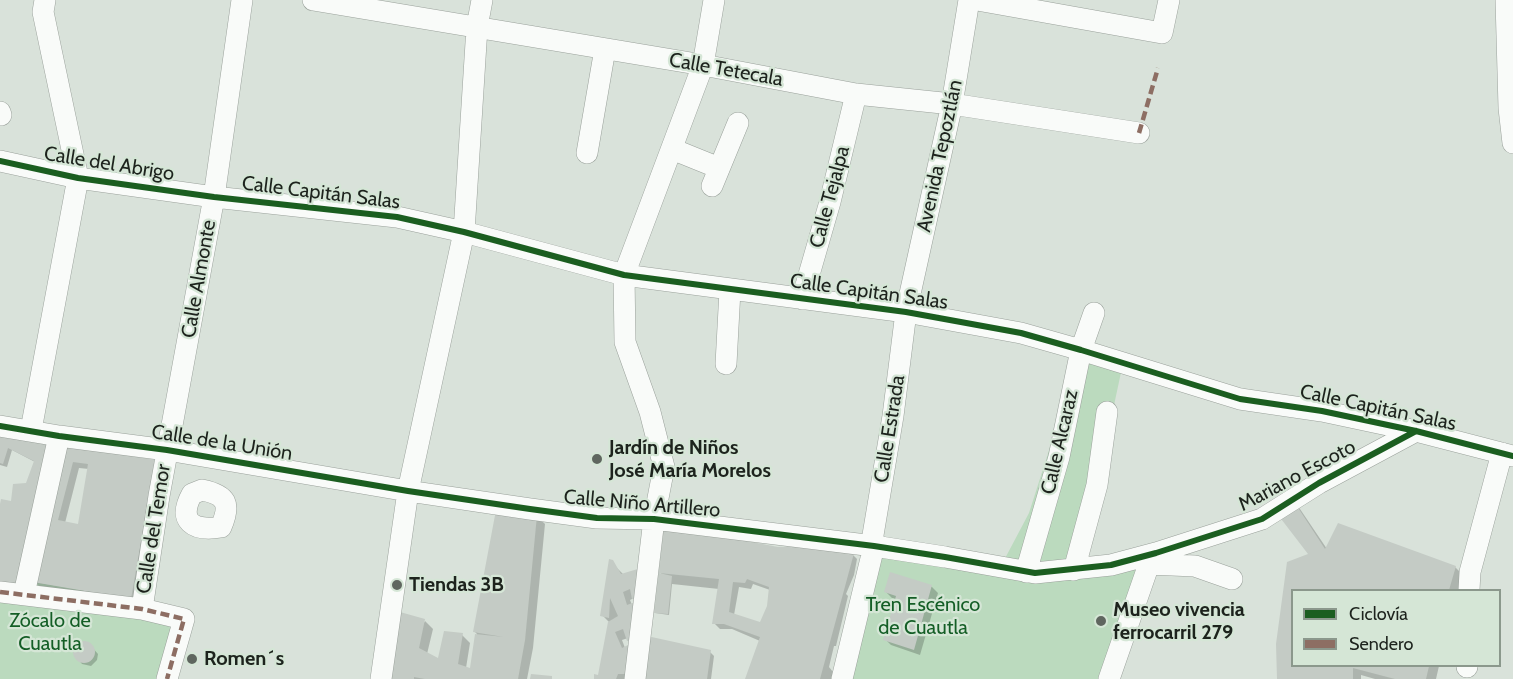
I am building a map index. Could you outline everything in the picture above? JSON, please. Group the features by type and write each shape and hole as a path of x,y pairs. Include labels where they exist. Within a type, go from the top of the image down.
{"street":[{"path":"31,430 78,178 43,12 45,0"},
{"name":"Calle Almonte","path":"167,450 214,197 242,0"},
{"name":"Calle Tetecala","path":"313,0 856,94 952,104 1140,133"},
{"path":"381,679 408,491 464,232 477,27 482,0"},
{"path":"635,679 654,519 664,467 650,412 625,342 624,275 703,66 714,0"},
{"name":"Avenida Tepoztlán","path":"906,312 952,104 969,0"},
{"path":"977,0 1162,33 1169,0"},
{"path":"1506,0 1513,143"},
{"path":"586,153 605,49"},
{"name":"Calle Tejalpa","path":"802,299 830,202 856,94"},
{"path":"672,149 716,177 738,123"},
{"name":"Calle del Abrigo","path":"0,161 78,178 214,197"},
{"name":"Calle Capitán Salas","path":"214,197 396,217 464,232 624,275 906,312 1021,333 1240,399 1322,411 1416,431 1507,455"},
{"path":"726,364 730,290"},
{"name":"Calle Estrada","path":"842,679 874,546 873,535 893,416 906,312"},
{"name":"Calle Alcaraz","path":"1026,572 1059,457 1081,350 1094,313"},
{"path":"1074,570 1097,485 1107,412"},
{"name":"Calle de la Unión","path":"0,426 167,450 408,491"},
{"name":"Mariano Escoto","path":"1153,558 1262,519 1319,483 1416,431"},
{"path":"24,594 59,436"},
{"name":"Calle del Temor","path":"142,609 167,450"},
{"path":"1468,589 1470,572 1507,455"},
{"name":"Calle Niño Artillero","path":"408,491 597,518 654,519 874,546 945,556 1035,573 1074,570 1153,558"},
{"path":"159,496 186,504"},
{"path":"1109,679 1153,558 1195,566 1232,579"},
{"path":"0,592 142,609 184,619 167,679"}],"green space":[{"name":"Tren Escénico de Cuautla","path":"1081,350 1123,363 1097,485 1074,569 1156,553 1109,679 842,679 874,546 1001,566 1029,513"},
{"name":"Zócalo de Cuautla","path":"0,582 33,582 143,599 184,619 176,679 0,679"}],"building":[{"path":"0,433 52,443 19,584 0,582 0,504 1,499 11,501 13,484 26,483 34,461 8,448 3,464 0,463"},
{"path":"63,444 155,460 131,599 33,582","holes":["73,462 88,464 78,524 58,520"]},
{"path":"1293,500 1325,549 1338,523 1456,566 1449,589 1291,589 1291,667 1429,667 1426,679 1395,679 1353,668 1353,679 1277,679 1276,644 1287,562 1308,554 1275,511"},
{"path":"496,510 537,515 525,640 518,679 414,677 414,679 391,679 400,612 425,619 419,648 438,658 444,631 463,633 458,664 470,668 475,634 504,637 473,632"},
{"path":"664,525 778,547 803,546 854,553 820,679 745,679 760,637 724,624 712,624 719,579 659,573 672,576 668,614 654,613","holes":["747,579 769,587 767,606 760,622 729,612 733,582 745,583"]},
{"path":"609,559 613,560 621,574 641,568 638,598 632,599 630,589 623,592 627,605 635,602 633,640 627,641 623,629 615,632 622,648 628,645 629,674 618,674 616,679 594,679 594,674 598,675 608,622 618,616 610,598 609,618 600,616"},
{"path":"890,572 932,585 914,650 883,640 896,596 884,592"},
{"path":"647,636 711,650 707,679 642,679"},
{"path":"84,641 92,644 95,652 92,660 84,663 76,660 73,652 76,644"},
{"path":"531,674 552,676 552,679 530,679"}],"marked path":[{"path":"1139,133 1158,68"},
{"path":"0,592 142,609 184,619 167,679"}],"cycle path":[{"path":"0,161 78,178 214,197 397,217 464,232 624,275 906,312 1021,333 1240,399 1322,411 1416,431 1513,456"},
{"path":"0,426 167,450 408,491 530,509 597,518 654,519 874,546 1035,573 1111,565 1262,519 1319,483 1416,431"}],"place":[{"name":"Jardín de Niños José María Morelos","path":"597,459"},
{"name":"Tiendas 3B","path":"397,585"},
{"name":"Museo vivencia ferrocarril 279","path":"1101,621"},
{"name":"Romen´s","path":"192,659"}]}
